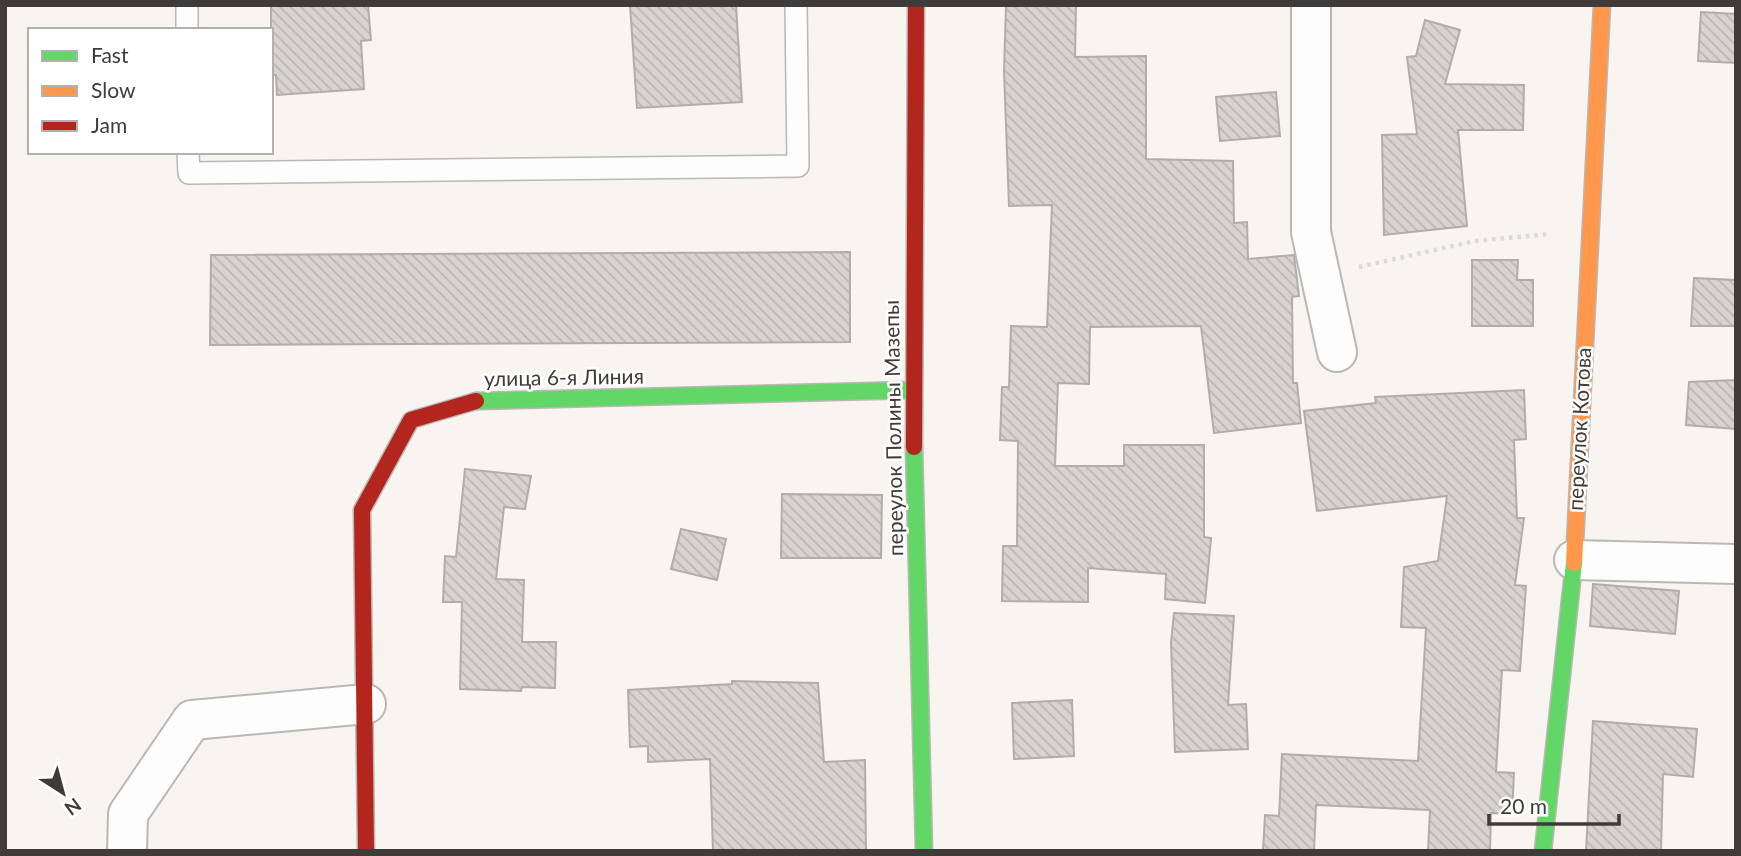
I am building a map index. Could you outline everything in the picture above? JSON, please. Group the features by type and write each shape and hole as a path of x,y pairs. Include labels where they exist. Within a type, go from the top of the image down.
{"street":[{"name":"переулок Полины Мазепы","path":"916,5 913,390 924,851"},
{"path":"1311,5 1311,232 1337,352"},
{"name":"переулок Котова","path":"1544,851 1574,560 1602,5"},
{"name":"улица 6-я Линия","path":"366,851 362,510 411,420 474,401 913,390"},
{"path":"1574,560 1736,564"},
{"path":"127,851 128,814 192,720 366,704"}],"lane":[{"path":"187,5 187,28"},
{"path":"188,154 189,173 798,166 796,5"}],"path":[{"path":"1320,276 1475,241 1590,230"}],"building":[{"path":"271,5 368,5 371,40 361,41 364,89 277,95 276,75 273,75"},
{"path":"630,5 736,5 742,102 637,108"},
{"path":"1006,5 1076,5 1075,57 1146,56 1146,159 1233,161 1234,223 1247,222 1248,259 1294,255 1299,296 1292,297 1293,383 1297,383 1301,423 1214,433 1201,326 1090,327 1089,384 1058,383 1055,466 1124,466 1124,445 1204,445 1204,537 1211,538 1205,603 1165,599 1166,574 1088,568 1088,602 1002,601 1003,546 1017,546 1018,441 1000,440 1002,387 1009,387 1011,326 1047,327 1052,205 1009,206 1004,71"},
{"path":"1701,12 1736,14 1736,63 1698,61"},
{"path":"1425,20 1460,30 1445,84 1524,85 1523,130 1458,130 1467,226 1384,235 1382,135 1417,134 1407,57 1416,56"},
{"path":"1276,92 1280,136 1220,141 1216,97"},
{"path":"850,252 850,342 210,345 211,255"},
{"path":"1472,260 1518,260 1517,280 1533,280 1533,326 1472,326"},
{"path":"1694,278 1736,280 1736,326 1691,326"},
{"path":"1736,380 1736,429 1686,425 1689,382"},
{"path":"1524,390 1526,439 1514,440 1517,518 1524,518 1515,585 1526,586 1520,671 1502,670 1496,772 1514,773 1512,814 1491,813 1490,851 1428,851 1430,810 1316,805 1314,851 1263,851 1265,815 1279,816 1282,754 1418,761 1426,628 1401,627 1404,567 1438,561 1447,496 1317,511 1304,411 1376,403 1375,397"},
{"path":"465,469 531,476 525,509 504,507 496,579 524,580 522,642 556,642 555,688 522,687 521,691 460,689 462,602 443,602 445,556 456,557"},
{"path":"782,494 882,495 881,558 781,558"},
{"path":"681,529 726,539 717,580 671,569"},
{"path":"1593,584 1679,591 1675,634 1590,626"},
{"path":"1174,613 1234,616 1228,705 1246,704 1248,749 1175,752 1171,643"},
{"path":"732,681 818,683 824,762 865,760 866,851 713,851 710,759 648,762 648,746 630,747 628,690 732,684"},
{"path":"1072,700 1074,756 1014,759 1012,703"},
{"path":"1593,721 1697,729 1693,777 1663,774 1661,851 1586,851"}],"traffic: fast":[{"path":"476,401 913,390"},
{"path":"914,447 924,851"},
{"path":"1543,851 1574,563"}],"traffic: slow":[{"path":"1574,563 1602,5"}],"traffic: jam":[{"path":"914,447 916,5"},
{"path":"366,851 362,510 411,420 476,401"}]}
